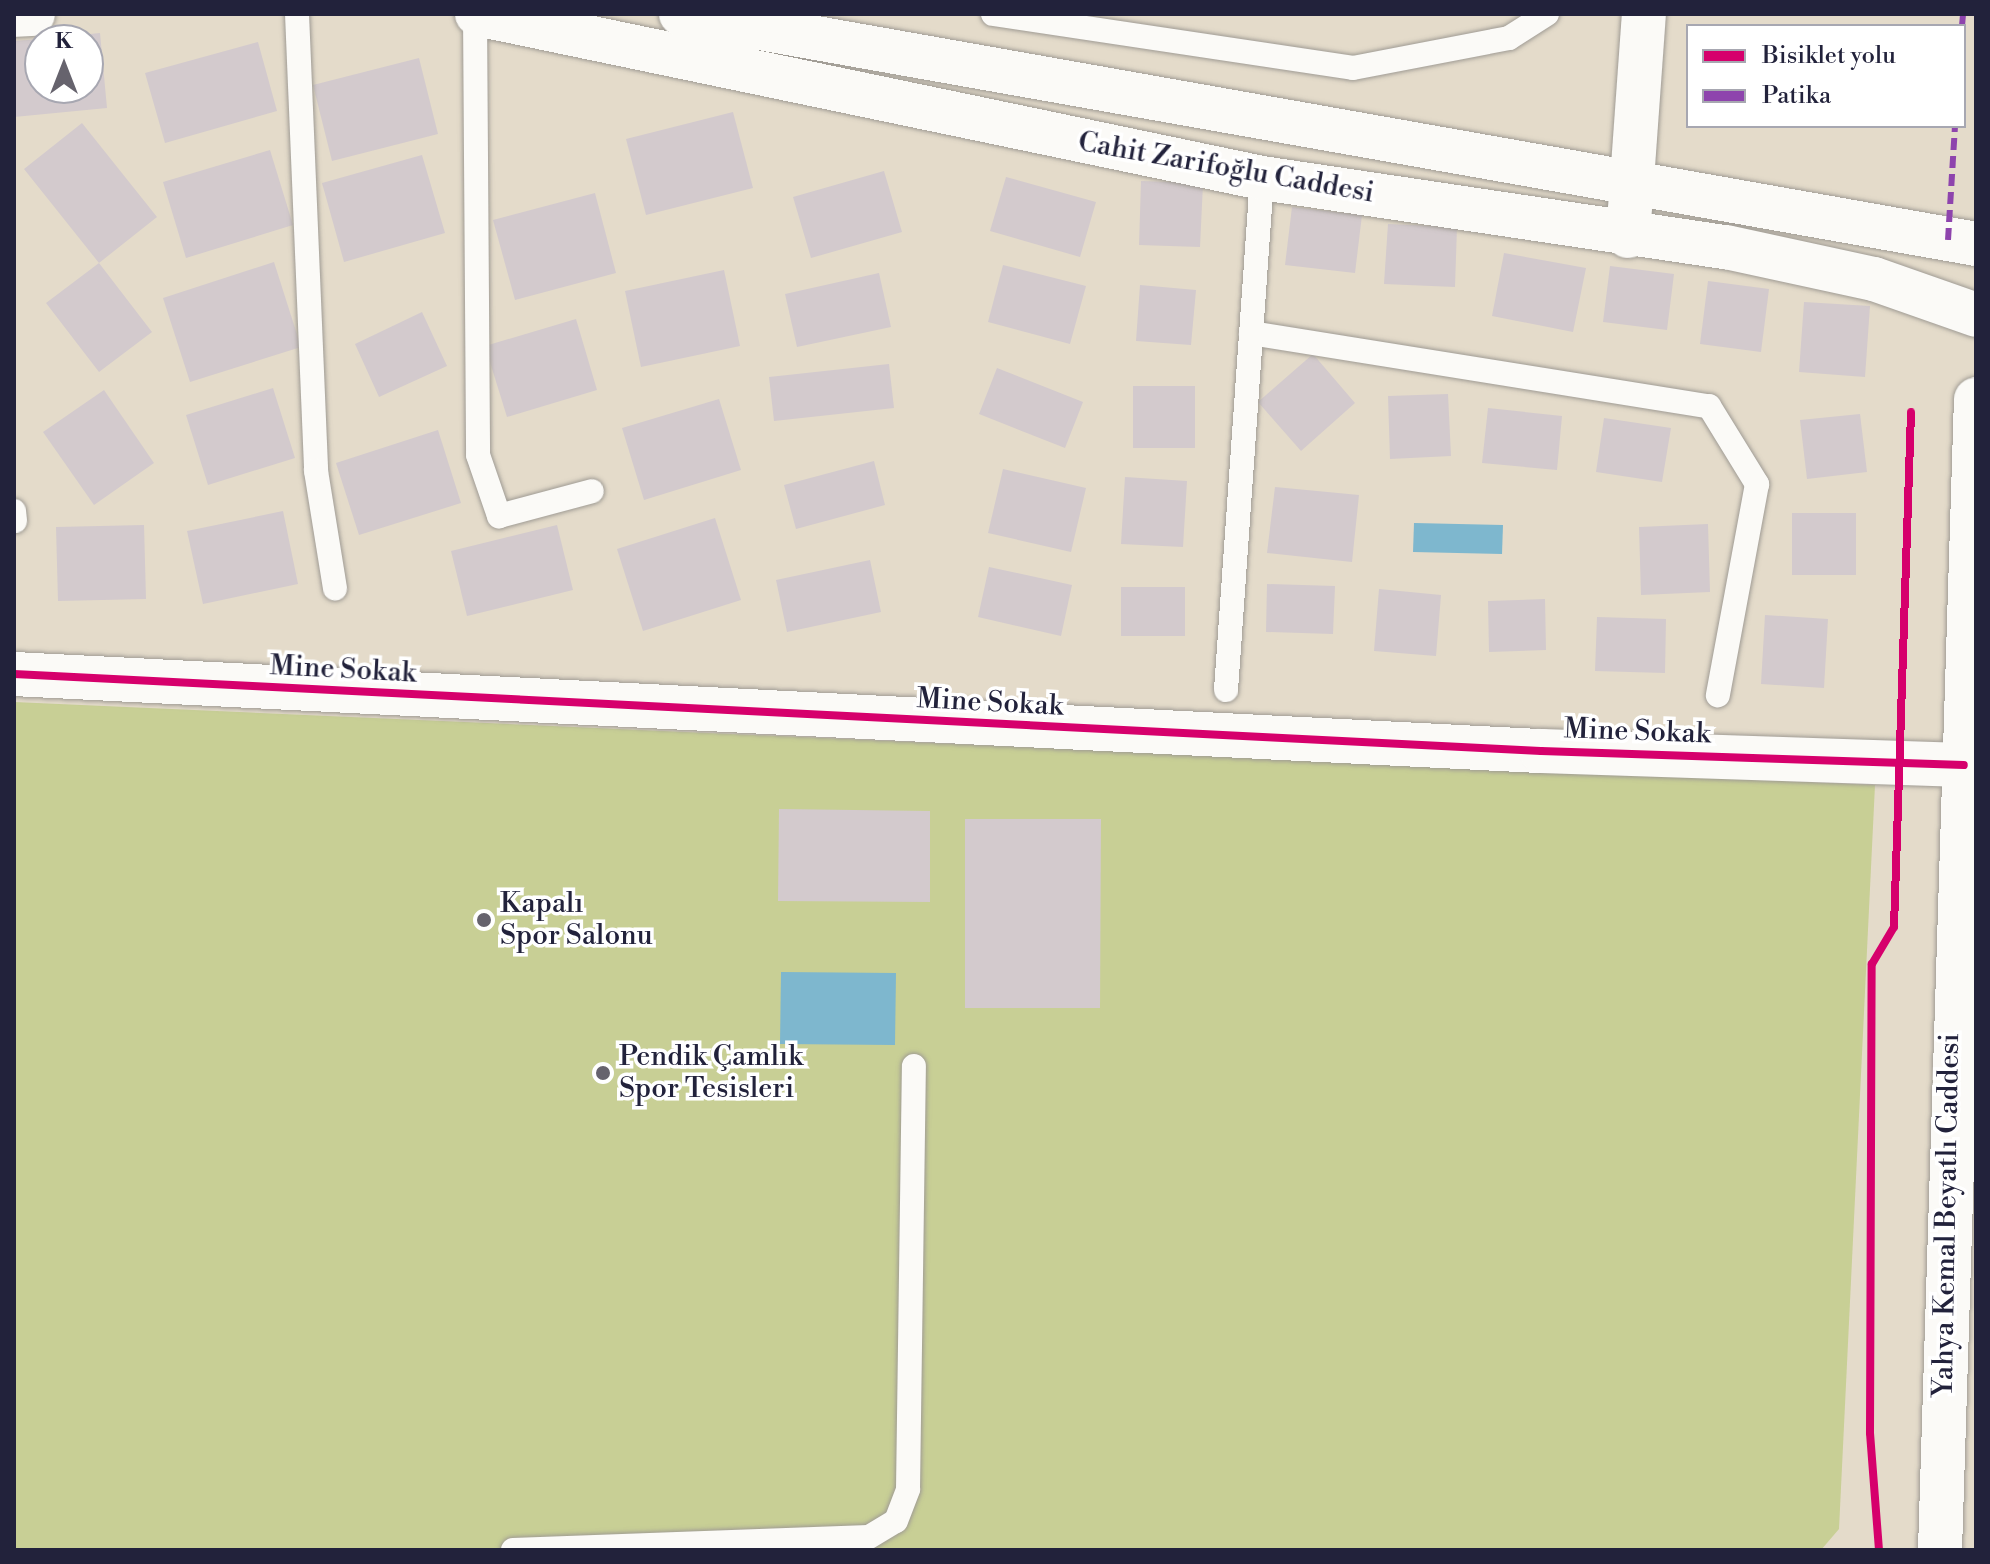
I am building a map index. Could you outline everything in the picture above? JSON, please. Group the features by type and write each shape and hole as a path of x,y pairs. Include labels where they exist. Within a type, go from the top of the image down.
{"main road":[{"path":"14,15 33,14"},
{"name":"Cahit Zarifoğlu Caddesi","path":"476,14 1262,178 1628,236 1726,247 1874,279 1976,315"},
{"name":"Cahit Zarifoğlu Caddesi","path":"681,14 1630,178 1976,244"},
{"path":"1628,236 1644,14"},
{"name":"Yahya Kemal Beyatlı Caddesi","path":"1940,1550 1976,400"},
{"name":"Mine Sokak","path":"14,674 1541,751 1964,765"}],"lane":[{"path":"297,14 316,471 335,588"},
{"path":"476,14 478,455 499,516 592,491"},
{"path":"993,14 1353,68 1509,38 1547,14"},
{"path":"1226,690 1262,178"},
{"path":"1251,333 1709,406 1757,484 1718,695"},
{"path":"14,511 15,521"},
{"path":"513,1550 869,1537 896,1521 908,1489 914,1066"}],"green space":[{"name":"Pendik Çamlık Spor Tesisleri","path":"14,702 1875,785 1839,1529 1821,1550 14,1550"}],"water":[{"path":"1414,523 1503,525 1502,554 1413,552"},
{"path":"781,972 896,973 895,1045 780,1044"}],"building":[{"path":"24,40 24,104 104,104 104,76 107,108 14,117 14,41"},
{"path":"258,42 277,111 165,143 145,73"},
{"path":"419,58 438,134 332,161 313,85"},
{"path":"733,112 753,188 646,215 626,139"},
{"path":"82,123 157,217 99,263 24,169"},
{"path":"270,150 293,225 186,258 163,182"},
{"path":"422,155 445,233 344,262 322,183"},
{"path":"884,171 902,232 811,258 793,197"},
{"path":"1006,177 1096,202 1080,257 990,231"},
{"path":"1141,181 1203,183 1200,247 1139,245"},
{"path":"595,193 616,273 515,300 493,220"},
{"path":"1292,207 1362,215 1355,273 1285,265"},
{"path":"1388,224 1457,227 1455,287 1384,284"},
{"path":"1504,253 1586,268 1573,332 1492,316"},
{"path":"274,262 301,347 190,382 163,298"},
{"path":"99,263 152,332 99,372 46,303"},
{"path":"1003,265 1086,286 1070,344 988,322"},
{"path":"1610,266 1674,274 1667,330 1603,322"},
{"path":"724,270 740,346 641,367 625,291"},
{"path":"879,273 891,327 797,347 785,294"},
{"path":"1708,281 1769,289 1761,352 1700,344"},
{"path":"1140,285 1196,290 1191,345 1136,341"},
{"path":"1804,302 1870,306 1865,377 1799,372"},
{"path":"422,312 447,366 379,397 355,344"},
{"path":"576,319 597,390 507,417 485,346"},
{"path":"1313,354 1355,403 1301,451 1258,402"},
{"path":"889,364 894,408 774,421 769,377"},
{"path":"997,368 1083,402 1065,448 979,414"},
{"path":"1133,386 1195,386 1195,448 1133,448"},
{"path":"273,388 295,458 208,485 186,415"},
{"path":"104,390 154,463 94,505 43,432"},
{"path":"1448,394 1451,456 1390,459 1388,396"},
{"path":"719,399 741,470 644,500 622,428"},
{"path":"1488,408 1562,416 1557,470 1482,463"},
{"path":"1860,414 1867,472 1807,479 1800,420"},
{"path":"1604,418 1671,428 1662,482 1596,472"},
{"path":"438,430 461,503 359,535 336,463"},
{"path":"874,461 885,505 796,529 784,485"},
{"path":"1003,469 1086,488 1071,552 988,533"},
{"path":"1125,477 1187,481 1183,547 1121,544"},
{"path":"1275,487 1359,495 1352,562 1267,553"},
{"path":"283,511 298,584 203,604 187,531"},
{"path":"1792,513 1856,513 1856,575 1792,575"},
{"path":"715,518 741,600 643,631 617,549"},
{"path":"1708,524 1710,592 1641,595 1639,527"},
{"path":"144,525 146,599 58,601 56,527"},
{"path":"557,525 573,590 467,616 451,551"},
{"path":"870,560 881,612 787,632 776,580"},
{"path":"989,567 1072,585 1061,636 978,617"},
{"path":"1267,584 1335,586 1333,634 1266,632"},
{"path":"1121,587 1185,587 1185,636 1121,636"},
{"path":"1379,589 1441,595 1436,656 1374,651"},
{"path":"1545,599 1546,650 1489,652 1488,601"},
{"path":"1765,615 1828,619 1824,688 1761,684"},
{"path":"1597,617 1666,619 1665,673 1595,671"},
{"path":"779,809 930,811 930,902 778,901"},
{"path":"965,819 1101,819 1100,1008 965,1008"}],"marked path":[{"path":"1962,24 1963,14"},
{"path":"1948,240 1955,128"}],"cycle path":[{"path":"1879,1550 1870,1433 1872,964 1894,927 1911,412"},
{"path":"14,674 1541,751 1964,765"}],"place":[{"name":"Kapalı Spor Salonu","path":"484,920"},
{"name":"Pendik Çamlık Spor Tesisleri","path":"603,1073"}]}
